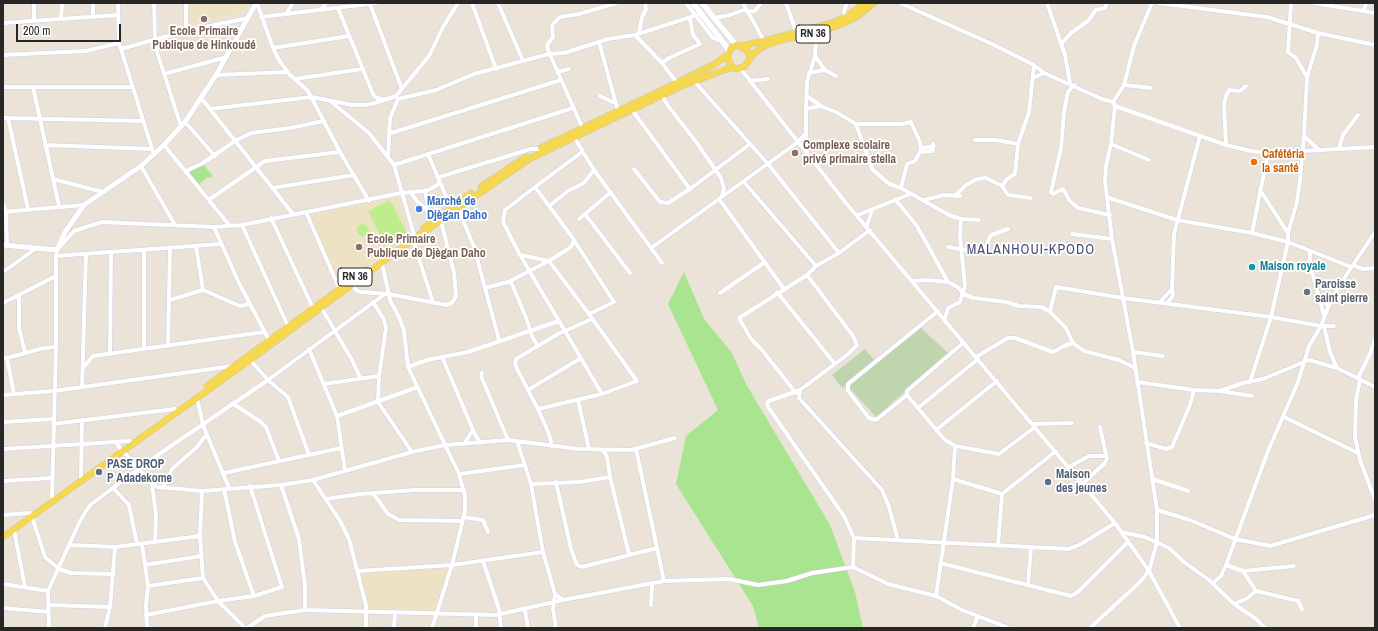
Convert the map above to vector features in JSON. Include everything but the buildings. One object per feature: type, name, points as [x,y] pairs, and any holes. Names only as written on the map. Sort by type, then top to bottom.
[{"type":"main road","points":[[693,3],[723,42],[728,53],[727,61],[732,67]]},
{"type":"main road","points":[[702,3],[738,45],[747,50],[750,57]]},
{"type":"main road","name":"RN 36","points":[[437,221],[451,208],[503,171],[540,149],[677,84],[715,64],[738,45],[764,41],[832,23],[846,17],[865,3]]},
{"type":"main road","name":"RN 36","points":[[3,537],[14,530],[52,497],[197,398],[437,221],[533,157],[693,81],[732,67],[740,68],[747,64],[750,57],[766,45],[785,39],[814,34],[849,21],[874,3]]},
{"type":"main road","name":"RN 36","points":[[3,533],[31,515],[122,449],[130,441],[339,288],[414,238]]},
{"type":"street","points":[[34,3],[34,21]]},
{"type":"street","points":[[61,19],[62,3]]},
{"type":"street","points":[[93,3],[93,16]]},
{"type":"street","points":[[118,3],[119,43],[154,155]]},
{"type":"street","points":[[154,3],[155,40],[164,74],[183,124],[215,156]]},
{"type":"street","points":[[186,3],[186,31]]},
{"type":"street","points":[[256,3],[273,48],[288,72],[308,91],[312,97],[340,152],[369,201]]},
{"type":"street","points":[[52,497],[56,347],[54,277],[57,250],[66,232],[84,205],[141,166],[164,145],[183,124],[202,99],[256,3]]},
{"type":"street","points":[[286,14],[293,3]]},
{"type":"street","points":[[321,10],[326,3]]},
{"type":"street","points":[[261,17],[377,3]]},
{"type":"street","points":[[388,158],[391,133],[390,118],[397,98],[402,89],[429,56],[442,27],[458,3]]},
{"type":"street","points":[[472,3],[496,69]]},
{"type":"street","points":[[498,3],[523,62]]},
{"type":"street","points":[[583,129],[549,54],[547,45],[553,37],[552,25],[556,19],[570,14],[579,14],[607,4],[618,3]]},
{"type":"street","points":[[637,34],[646,9],[645,3]]},
{"type":"street","points":[[686,3],[714,38],[723,42]]},
{"type":"street","points":[[743,3],[764,41]]},
{"type":"street","points":[[751,18],[761,3]]},
{"type":"street","points":[[786,3],[796,32]]},
{"type":"street","points":[[846,17],[844,11],[847,3]]},
{"type":"street","points":[[900,3],[950,24],[1034,65],[1044,72],[1102,99],[1226,145],[1251,151],[1268,153],[1375,147]]},
{"type":"street","points":[[1047,3],[1062,43],[1072,84],[1068,92],[1064,112],[1061,148],[1051,192],[1053,194],[1064,189],[1070,201],[1078,208],[1110,215]]},
{"type":"street","points":[[1062,43],[1071,33],[1088,21],[1096,10],[1105,8],[1107,3]]},
{"type":"street","points":[[1090,628],[1140,582],[1149,571],[1157,542],[1157,510],[1133,352],[1112,239],[1109,198],[1105,175],[1111,144],[1114,104],[1124,85],[1134,46],[1153,3]]},
{"type":"street","points":[[1158,3],[1252,14],[1318,33],[1375,45]]},
{"type":"street","points":[[1291,3],[1288,52],[1294,56],[1307,77]]},
{"type":"street","points":[[1314,3],[1375,13]]},
{"type":"street","points":[[1364,11],[1366,3]]},
{"type":"street","points":[[370,4],[402,89]]},
{"type":"street","points":[[338,8],[374,96],[385,99]]},
{"type":"street","points":[[714,18],[746,10],[755,11]]},
{"type":"street","points":[[3,23],[118,14]]},
{"type":"street","points":[[210,109],[312,97],[352,105],[375,103],[385,99],[436,90],[474,74],[549,54],[564,53],[599,42],[637,34],[690,19],[697,15]]},
{"type":"street","points":[[121,49],[186,31],[248,18]]},
{"type":"street","points":[[662,63],[669,58],[700,44],[693,35],[690,19]]},
{"type":"street","points":[[1250,382],[1271,317],[1288,242],[1288,234],[1297,202],[1304,136],[1307,77],[1317,45],[1318,33]]},
{"type":"street","points":[[637,34],[662,63],[677,84]]},
{"type":"street","points":[[807,152],[806,109],[809,73],[815,56],[816,41],[814,34]]},
{"type":"street","points":[[273,48],[349,36]]},
{"type":"street","points":[[599,42],[618,111]]},
{"type":"street","points":[[3,55],[86,51],[119,43]]},
{"type":"street","points":[[815,56],[824,70],[836,76]]},
{"type":"street","points":[[164,74],[227,57]]},
{"type":"street","points":[[1002,186],[1007,179],[1015,174],[1018,144],[1029,112],[1034,65]]},
{"type":"street","points":[[558,72],[569,68]]},
{"type":"street","points":[[740,68],[834,187],[945,318],[963,343],[1069,466],[1115,523],[1149,571],[1180,628]]},
{"type":"street","points":[[295,79],[362,69]]},
{"type":"street","points":[[809,73],[824,70]]},
{"type":"street","points":[[216,75],[288,72]]},
{"type":"street","points":[[1033,78],[1044,72]]},
{"type":"street","points":[[749,81],[768,79]]},
{"type":"street","points":[[391,133],[561,80]]},
{"type":"street","points":[[693,81],[768,164],[839,253]]},
{"type":"street","points":[[1124,85],[1151,88]]},
{"type":"street","points":[[1226,145],[1224,104],[1226,96],[1229,90],[1240,91],[1246,86]]},
{"type":"street","points":[[3,87],[133,87]]},
{"type":"street","points":[[33,87],[59,206]]},
{"type":"street","points":[[662,95],[668,106],[722,178],[726,190]]},
{"type":"street","points":[[600,96],[615,103]]},
{"type":"street","points":[[807,96],[821,107],[836,112],[856,124],[901,124],[911,122],[921,150]]},
{"type":"street","points":[[202,99],[293,214]]},
{"type":"street","points":[[329,100],[369,133],[394,165],[414,238],[434,302]]},
{"type":"street","points":[[806,109],[821,107]]},
{"type":"street","points":[[394,165],[574,108]]},
{"type":"street","points":[[632,110],[690,189]]},
{"type":"street","points":[[1339,148],[1343,135],[1358,115]]},
{"type":"street","points":[[28,209],[5,118],[144,121]]},
{"type":"street","points":[[186,171],[215,156],[235,141],[253,133],[290,128],[324,121]]},
{"type":"street","points":[[856,124],[872,169],[889,184],[901,188],[949,215],[961,219],[978,220]]},
{"type":"street","points":[[651,248],[721,197],[726,190],[744,182],[798,142],[806,133]]},
{"type":"street","points":[[1168,303],[1173,295],[1174,239],[1177,220],[1200,136]]},
{"type":"street","points":[[1304,136],[1319,150]]},
{"type":"street","points":[[574,137],[594,170],[662,263]]},
{"type":"street","points":[[975,140],[996,140],[1018,144]]},
{"type":"street","points":[[634,169],[660,202],[668,203],[690,189],[750,144]]},
{"type":"street","points":[[1111,144],[1149,160]]},
{"type":"street","points":[[45,145],[152,148]]},
{"type":"street","points":[[164,145],[210,199],[230,226]]},
{"type":"street","points":[[901,188],[907,164],[915,161],[921,150],[934,145]]},
{"type":"street","points":[[439,177],[531,149],[540,149]]},
{"type":"street","points":[[210,199],[256,166],[271,160],[340,152]]},
{"type":"street","points":[[582,152],[504,211],[504,225],[513,239],[529,272],[602,394]]},
{"type":"street","points":[[1252,233],[1268,153]]},
{"type":"street","points":[[428,154],[451,208]]},
{"type":"street","points":[[141,166],[175,225]]},
{"type":"street","points":[[549,206],[568,191],[584,183],[594,170]]},
{"type":"street","points":[[272,188],[354,175]]},
{"type":"street","points":[[955,196],[966,185],[977,179],[986,178],[1002,186],[1008,195],[1031,198]]},
{"type":"street","points":[[53,179],[103,192]]},
{"type":"street","points":[[744,182],[816,266]]},
{"type":"street","points":[[57,250],[74,231],[102,222],[214,227],[242,225],[271,218],[369,201],[401,193],[425,191],[440,184]]},
{"type":"street","points":[[535,187],[574,241],[614,302],[589,314]]},
{"type":"street","points":[[1260,190],[1284,225],[1288,234]]},
{"type":"street","points":[[425,191],[429,212]]},
{"type":"street","points":[[353,284],[358,291],[387,294],[446,305],[452,303],[456,296],[454,273],[437,221],[410,192]]},
{"type":"street","points":[[578,219],[611,192]]},
{"type":"street","points":[[858,215],[910,194]]},
{"type":"street","points":[[924,200],[944,195],[960,196]]},
{"type":"street","points":[[721,197],[784,289]]},
{"type":"street","points":[[1109,198],[1177,220],[1252,233],[1288,242],[1310,252],[1363,269],[1375,268]]},
{"type":"street","points":[[895,199],[917,226],[948,282]]},
{"type":"street","points":[[3,204],[5,245],[57,250]]},
{"type":"street","points":[[4,211],[84,205]]},
{"type":"street","points":[[458,208],[470,234],[499,340]]},
{"type":"street","points":[[796,393],[762,350],[751,339],[739,318],[777,292],[807,275],[816,266],[839,253],[868,228],[872,210]]},
{"type":"street","points":[[306,212],[339,288]]},
{"type":"street","points":[[585,214],[630,273]]},
{"type":"street","points":[[271,218],[313,308]]},
{"type":"street","points":[[945,318],[948,308],[960,302],[965,286],[960,236],[961,219]]},
{"type":"street","points":[[242,225],[288,326]]},
{"type":"street","points":[[214,227],[249,304],[269,340]]},
{"type":"street","points":[[948,247],[980,252],[986,246],[991,235],[1008,229]]},
{"type":"street","points":[[1337,368],[1330,352],[1323,326],[1324,316],[1352,266],[1375,232]]},
{"type":"street","points":[[1072,234],[1112,239]]},
{"type":"street","points":[[485,288],[508,282],[529,272],[571,247],[574,241]]},
{"type":"street","points":[[56,256],[221,244]]},
{"type":"street","points":[[196,246],[204,290]]},
{"type":"street","points":[[571,247],[578,247]]},
{"type":"street","points":[[3,272],[35,248]]},
{"type":"street","points":[[168,346],[170,248]]},
{"type":"street","points":[[144,250],[144,349]]},
{"type":"street","points":[[110,252],[110,354]]},
{"type":"street","points":[[1310,252],[1310,265],[1324,316]]},
{"type":"street","points":[[82,387],[86,254]]},
{"type":"street","points":[[520,255],[549,261],[637,381],[602,394],[538,409]]},
{"type":"street","points":[[720,293],[765,262]]},
{"type":"street","points":[[382,263],[387,294],[404,331],[408,367],[459,474],[466,503],[452,565],[432,628]]},
{"type":"street","points":[[807,275],[856,342],[856,348],[796,393],[769,401],[767,403],[768,407],[844,516],[854,538],[853,567]]},
{"type":"street","points":[[3,302],[54,277]]},
{"type":"street","points":[[913,281],[926,280],[948,282],[959,288],[963,294],[974,298],[1007,302],[1019,306],[1042,308],[1050,312],[1066,328],[1073,343],[1084,351],[1119,360],[1135,368]]},
{"type":"street","points":[[508,282],[517,294],[530,330],[537,344]]},
{"type":"street","points":[[1050,312],[1056,287],[1123,298],[1271,317],[1323,326],[1334,326]]},
{"type":"street","points":[[1160,302],[1172,289]]},
{"type":"street","points":[[170,300],[204,290],[238,306],[249,304]]},
{"type":"street","points":[[777,292],[835,364]]},
{"type":"street","points":[[49,628],[48,591],[80,521],[90,505],[138,469],[203,425],[232,403],[268,380],[373,302],[387,294]]},
{"type":"street","points":[[19,295],[19,328],[25,352]]},
{"type":"street","points":[[1320,300],[1329,305]]},
{"type":"street","points":[[373,302],[383,318],[386,328],[379,376],[378,402],[412,452]]},
{"type":"street","points":[[321,307],[334,332],[352,360],[360,377]]},
{"type":"street","points":[[938,311],[848,384],[848,391],[869,418],[876,420],[907,395],[907,391],[963,343]]},
{"type":"street","points":[[552,446],[549,434],[538,409],[515,363],[516,358],[537,344],[546,343],[565,331],[592,319]]},
{"type":"street","points":[[408,367],[428,360],[443,359],[468,352],[499,340],[559,321]]},
{"type":"street","points":[[1213,583],[1221,576],[1226,566],[1268,451],[1284,417],[1311,342],[1323,326]]},
{"type":"street","points":[[83,368],[93,356],[264,332]]},
{"type":"street","points":[[918,408],[977,358],[1008,338],[1015,338],[1053,352],[1073,343]]},
{"type":"street","points":[[1375,338],[1359,379],[1354,423],[1358,453],[1375,500]]},
{"type":"street","points":[[14,394],[5,358],[25,352],[56,347]]},
{"type":"street","points":[[309,349],[336,416],[344,471]]},
{"type":"street","points":[[1133,352],[1163,356]]},
{"type":"street","points":[[1370,354],[1375,356]]},
{"type":"street","points":[[528,390],[581,358]]},
{"type":"street","points":[[443,359],[473,430],[480,442]]},
{"type":"street","points":[[250,360],[268,380],[288,397],[308,455]]},
{"type":"street","points":[[1220,391],[1250,382],[1263,380],[1304,361],[1318,361],[1337,368],[1375,387]]},
{"type":"street","points":[[3,395],[54,391],[232,366]]},
{"type":"street","points":[[482,372],[481,376],[508,440]]},
{"type":"street","points":[[324,384],[360,377],[379,376]]},
{"type":"street","points":[[936,430],[997,381]]},
{"type":"street","points":[[1137,382],[1252,396]]},
{"type":"street","points":[[336,416],[418,387]]},
{"type":"street","points":[[799,398],[800,390]]},
{"type":"street","points":[[1146,443],[1166,449],[1172,446],[1190,405],[1194,390]]},
{"type":"street","points":[[907,395],[944,439],[955,446],[999,454],[1034,426],[1072,423]]},
{"type":"street","points":[[786,396],[799,398],[882,490],[889,506],[898,540]]},
{"type":"street","points":[[197,398],[203,425],[224,473],[235,542],[254,596]]},
{"type":"street","points":[[578,400],[589,449]]},
{"type":"street","points":[[232,403],[261,422],[266,427],[279,461]]},
{"type":"street","points":[[3,422],[82,420],[175,409]]},
{"type":"street","points":[[1284,417],[1358,453]]},
{"type":"street","points":[[81,477],[82,420]]},
{"type":"street","points":[[1083,483],[1104,464],[1106,456],[1100,427]]},
{"type":"street","points":[[464,444],[473,430]]},
{"type":"street","points":[[163,488],[172,469],[197,447],[207,434]]},
{"type":"street","points":[[115,441],[152,484],[163,488],[202,491],[250,486],[281,485],[313,480],[412,452],[445,445],[508,440],[552,446],[611,450],[636,449],[676,438]]},
{"type":"street","points":[[3,449],[130,441]]},
{"type":"street","points":[[517,441],[531,484],[543,552],[555,594],[554,610],[556,628]]},
{"type":"street","points":[[936,596],[953,479],[955,446]]},
{"type":"street","points":[[224,473],[341,448]]},
{"type":"street","points":[[636,449],[664,581]]},
{"type":"street","points":[[602,450],[607,456],[610,477],[629,554]]},
{"type":"street","points":[[607,456],[611,450]]},
{"type":"street","points":[[998,546],[1002,494],[1056,451]]},
{"type":"street","points":[[1069,466],[1089,456],[1106,456]]},
{"type":"street","points":[[459,474],[525,465]]},
{"type":"street","points":[[531,484],[580,482],[610,477]]},
{"type":"street","points":[[3,481],[52,478]]},
{"type":"street","points":[[953,479],[1002,494]]},
{"type":"street","points":[[1152,479],[1188,491]]},
{"type":"street","points":[[313,480],[326,499],[349,539],[366,611],[366,628]]},
{"type":"street","points":[[1369,483],[1375,481]]},
{"type":"street","points":[[556,482],[571,549],[577,565],[582,567],[657,548]]},
{"type":"street","points":[[152,484],[156,516],[155,540]]},
{"type":"street","points":[[281,485],[299,539],[305,586],[305,610]]},
{"type":"street","points":[[146,615],[218,601],[254,596],[282,587],[250,486]]},
{"type":"street","points":[[113,488],[129,505],[137,544]]},
{"type":"street","points":[[326,499],[373,493],[464,490]]},
{"type":"street","points":[[202,491],[200,536],[203,578],[218,601],[246,628],[265,616],[305,610],[438,612],[476,615],[500,614],[525,610],[563,600],[664,581],[729,579],[758,585],[787,580],[812,573],[853,567],[888,584],[936,596],[978,616],[1009,628]]},
{"type":"street","points":[[373,493],[388,514],[399,520],[482,520],[488,532]]},
{"type":"street","points":[[1157,510],[1190,520],[1235,539],[1270,546],[1375,514]]},
{"type":"street","points":[[3,516],[31,515],[45,557],[59,569],[71,572],[114,574]]},
{"type":"street","points":[[854,538],[1031,548],[1074,548],[1115,523]]},
{"type":"street","points":[[14,530],[25,587]]},
{"type":"street","points":[[1121,532],[1150,539],[1169,548],[1213,583],[1234,604],[1255,618],[1265,628]]},
{"type":"street","points":[[1150,539],[1158,532]]},
{"type":"street","points":[[70,545],[116,547],[142,544],[155,540],[200,536]]},
{"type":"street","points":[[940,563],[1068,596],[1073,595],[1128,542]]},
{"type":"street","points":[[142,544],[148,586],[146,615],[147,628]]},
{"type":"street","points":[[105,628],[110,607],[116,547]]},
{"type":"street","points":[[1028,585],[1031,548]]},
{"type":"street","points":[[357,571],[452,565],[543,552]]},
{"type":"street","points":[[145,565],[201,556]]},
{"type":"street","points":[[483,561],[497,601],[501,628]]},
{"type":"street","points":[[1226,566],[1243,571],[1294,566]]},
{"type":"street","points":[[1243,571],[1256,591],[1298,601],[1302,609]]},
{"type":"street","points":[[148,586],[203,578]]},
{"type":"street","points":[[3,584],[48,591]]},
{"type":"street","points":[[650,605],[652,584]]},
{"type":"street","points":[[1234,604],[1246,599],[1256,591]]},
{"type":"street","points":[[555,594],[563,600]]},
{"type":"street","points":[[49,605],[110,607]]},
{"type":"street","points":[[547,605],[554,610]]},
{"type":"street","points":[[3,608],[49,612]]},
{"type":"street","points":[[525,610],[528,628]]},
{"type":"street","points":[[394,628],[395,612]]},
{"type":"street","points":[[476,615],[476,628]]},
{"type":"street","points":[[973,628],[978,616]]},
{"type":"shaded area","name":"Ecole Primaire Publique de Hinkoudé","points":[[189,3],[249,3],[248,10],[189,27]]},
{"type":"shaded area","name":"Ecole Primaire Publique de Djègan Daho","points":[[398,197],[409,238],[340,284],[309,214]]},
{"type":"shaded area","points":[[448,567],[436,611],[368,610],[359,573]]},
{"type":"green space","points":[[203,164],[213,176],[208,177],[198,185],[188,170]]},
{"type":"green space","points":[[390,200],[408,235],[385,246],[368,211]]},
{"type":"green space","points":[[365,224],[368,225],[368,235],[361,236],[358,235],[357,228],[358,225]]},
{"type":"green space","points":[[684,272],[704,319],[732,353],[746,384],[830,525],[855,592],[863,628],[759,628],[753,606],[676,484],[686,436],[718,410],[668,304]]},
{"type":"green space","points":[[921,328],[948,353],[876,417],[848,386]]},
{"type":"green space","points":[[865,349],[875,361],[842,388],[832,375]]},
{"type":"place","name":"Ecole Primaire Publique de Hinkoudé","points":[[204,19]]},
{"type":"place","name":"Complexe scolaire privé primaire stella","points":[[795,153]]},
{"type":"place","name":"Cafétéria la santé","points":[[1254,162]]},
{"type":"place","name":"Marché de Djègan Daho","points":[[419,209]]},
{"type":"place","name":"Ecole Primaire Publique de Djègan Daho","points":[[359,247]]},
{"type":"place","name":"Maison royale","points":[[1252,267]]},
{"type":"place","name":"Paroisse saint pierre","points":[[1307,292]]},
{"type":"place","name":"PASE DROP P Adadekome","points":[[99,472]]},
{"type":"place","name":"Maison des jeunes","points":[[1048,482]]},
{"type":"district","name":"MALANHOUI-KPODO","points":[[1031,250]]}]
